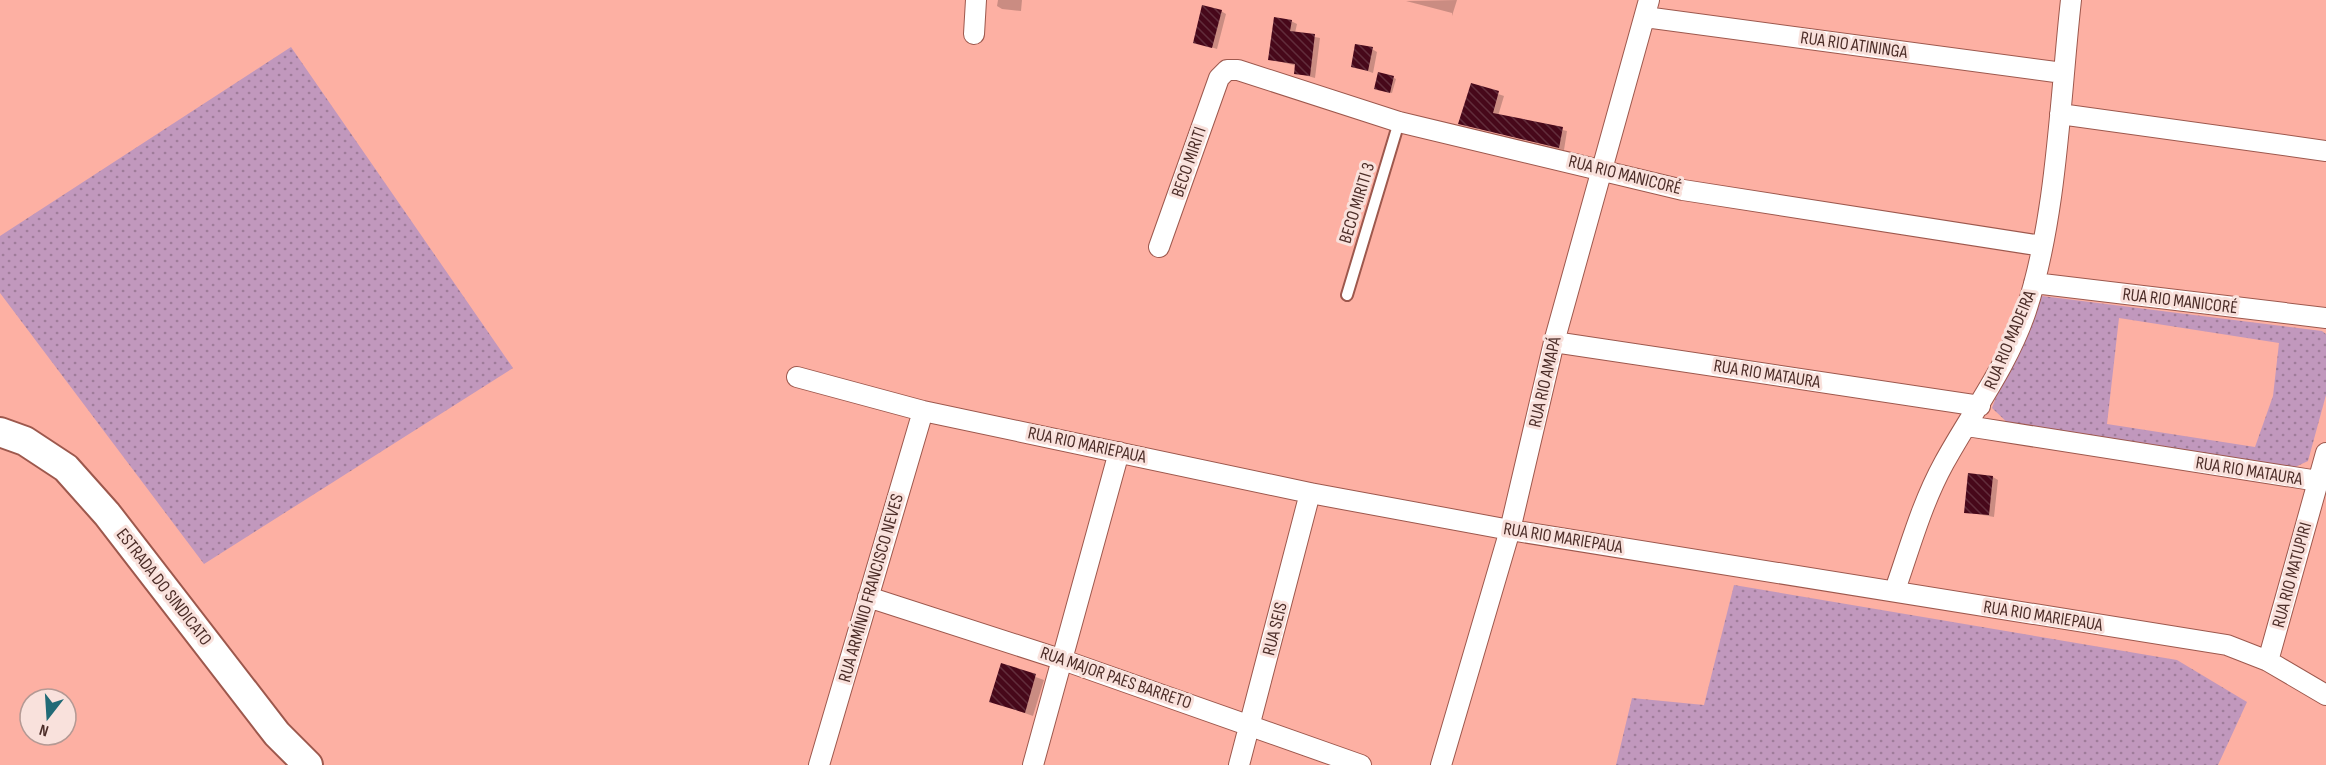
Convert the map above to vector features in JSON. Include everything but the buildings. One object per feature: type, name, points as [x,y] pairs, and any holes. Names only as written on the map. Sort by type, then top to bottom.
[{"type":"street","points":[[974,34],[976,0]]},
{"type":"street","name":"RUA RIO MADEIRA","points":[[1895,590],[1928,494],[2004,362],[2026,313],[2042,246],[2061,114],[2071,0]]},
{"type":"street","name":"RUA RIO ATININGA","points":[[1647,8],[2063,73]]},
{"type":"street","name":"RUA RIO AMAPÁ","points":[[1441,765],[1510,530],[1554,342],[1647,8]]},
{"type":"street","name":"RUA RIO MANICORÉ","points":[[1219,78],[1227,70],[1238,69],[1399,122],[1683,190],[2042,246]]},
{"type":"street","name":"BECO MIRITI","points":[[1159,247],[1219,78]]},
{"type":"street","points":[[2061,114],[2326,151]]},
{"type":"street","name":"RUA RIO MANICORÉ","points":[[2034,283],[2326,318]]},
{"type":"street","name":"RUA RIO MATAURA","points":[[1554,342],[1980,406]]},
{"type":"street","name":"RUA RIO MARIEPAUA","points":[[797,377],[923,411],[1310,492],[1510,530],[2227,645],[2268,661],[2326,695]]},
{"type":"street","name":"RUA ARMÍNIO FRANCISCO NEVES","points":[[819,765],[923,411]]},
{"type":"street","name":"RUA RIO MATAURA","points":[[1967,426],[2318,482]]},
{"type":"street","name":"ESTRADA DO SINDICATO","points":[[0,432],[25,441],[66,468],[107,514],[277,734],[308,765]]},
{"type":"street","points":[[1033,765],[1119,452]]},
{"type":"street","name":"RUA RIO MATUPIRI","points":[[2268,661],[2326,453]]},
{"type":"street","name":"RUA SEIS","points":[[1239,765],[1310,492]]},
{"type":"street","name":"RUA MAJOR PAES BARRETO","points":[[868,597],[1063,660],[1361,765]]},
{"type":"lane","name":"BECO MIRITI 3","points":[[1347,295],[1399,122]]},
{"type":"shaded area","points":[[291,47],[513,368],[204,564],[0,293],[0,236]]},
{"type":"shaded area","points":[[2034,295],[2322,331],[2326,334],[2326,395],[2308,461],[2289,470],[2011,426],[1992,408]],"holes":[[[2119,318],[2279,343],[2273,396],[2255,447],[2107,424]]]},
{"type":"shaded area","points":[[1734,585],[2177,660],[2247,702],[2218,765],[1616,765],[1632,698],[1704,705]]}]
